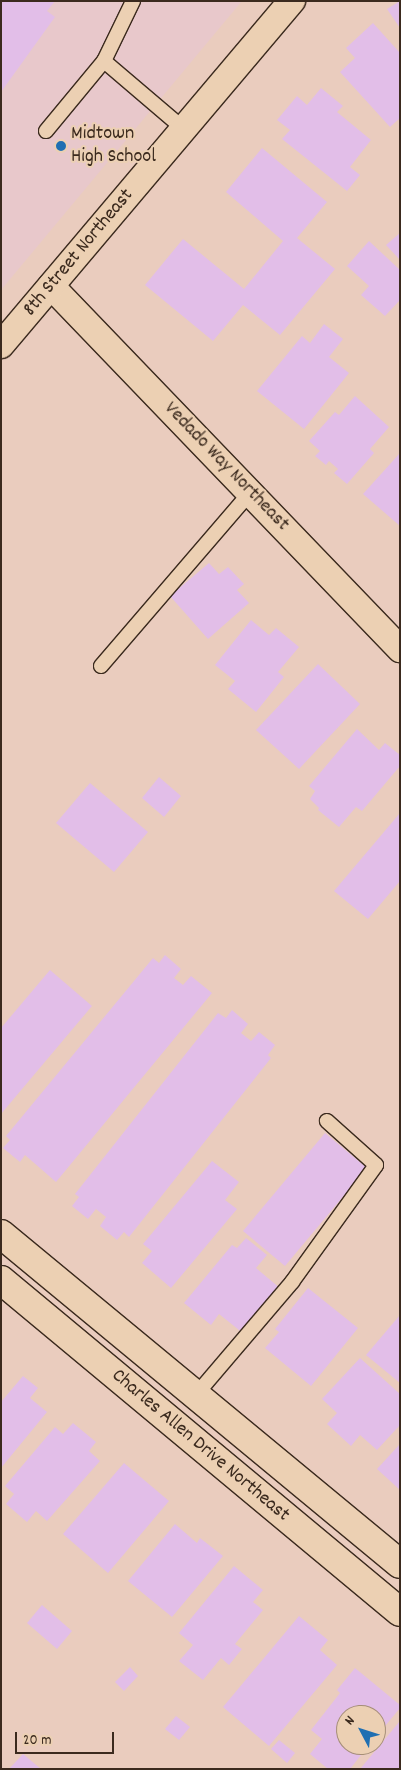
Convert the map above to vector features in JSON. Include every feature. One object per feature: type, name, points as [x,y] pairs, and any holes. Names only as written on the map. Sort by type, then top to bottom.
[{"type":"street","name":"8th Street Northeast","points":[[1,345],[292,1]]},
{"type":"street","name":"Vedado Way Northeast","points":[[51,286],[400,650]]},
{"type":"street","name":"Charles Allen Drive Northeast","points":[[1,1234],[400,1564]]},
{"type":"street","name":"Charles Allen Drive Northeast","points":[[1,1280],[400,1612]]},
{"type":"lane","points":[[46,131],[104,61],[132,1]]},
{"type":"lane","points":[[104,61],[184,129]]},
{"type":"lane","points":[[101,666],[250,492]]},
{"type":"lane","points":[[195,1396],[292,1282],[376,1165],[327,1121]]},
{"type":"shaded area","name":"Midtown High School","points":[[1,1],[242,1],[1,290]]},
{"type":"building","points":[[1,1],[55,1],[47,11],[55,17],[1,92]]},
{"type":"building","points":[[400,1],[400,28],[387,9]]},
{"type":"building","points":[[373,23],[400,53],[400,118],[390,127],[340,72],[355,58],[346,48]]},
{"type":"building","points":[[321,88],[343,106],[337,112],[371,140],[350,167],[360,175],[347,191],[282,139],[290,130],[277,120],[297,96],[307,105]]},
{"type":"building","points":[[262,148],[327,202],[297,238],[335,269],[280,335],[243,305],[213,341],[145,285],[183,239],[244,289],[283,241],[226,192]]},
{"type":"building","points":[[400,233],[400,260],[386,245]]},
{"type":"building","points":[[369,241],[400,270],[400,300],[385,316],[361,295],[369,286],[347,266]]},
{"type":"building","points":[[324,324],[343,339],[329,357],[349,373],[304,429],[257,391],[302,336],[310,343]]},
{"type":"building","points":[[355,396],[389,427],[370,449],[374,453],[347,484],[334,473],[338,469],[329,461],[326,465],[315,456],[320,451],[309,441],[335,412],[339,415]]},
{"type":"building","points":[[400,453],[400,526],[363,494]]},
{"type":"building","points":[[209,563],[219,574],[228,567],[244,584],[237,590],[249,603],[208,639],[170,596]]},
{"type":"building","points":[[251,620],[269,635],[276,628],[299,647],[278,672],[284,677],[256,712],[228,689],[235,681],[215,665]]},
{"type":"building","points":[[318,664],[360,704],[299,769],[256,730]]},
{"type":"building","points":[[357,729],[379,750],[385,743],[400,755],[400,766],[362,811],[356,807],[339,827],[318,810],[319,808],[310,799],[315,791],[309,786]]},
{"type":"building","points":[[159,777],[181,796],[164,817],[142,798]]},
{"type":"building","points":[[90,783],[148,832],[114,872],[56,823]]},
{"type":"building","points":[[400,813],[400,881],[368,919],[334,891]]},
{"type":"building","points":[[165,955],[181,969],[174,978],[183,985],[191,976],[212,993],[56,1182],[25,1155],[20,1162],[3,1148],[10,1140],[6,1136],[153,958],[159,963]]},
{"type":"building","points":[[50,970],[92,1006],[1,1114],[1,1028]]},
{"type":"building","points":[[232,1010],[248,1024],[241,1033],[251,1041],[259,1032],[275,1045],[268,1055],[271,1058],[129,1237],[124,1232],[117,1240],[100,1226],[106,1217],[96,1209],[88,1219],[72,1206],[79,1197],[75,1194],[218,1013],[226,1018]]},
{"type":"building","points":[[325,1133],[367,1168],[285,1266],[243,1231]]},
{"type":"building","points":[[212,1161],[239,1182],[225,1200],[237,1209],[171,1288],[142,1263],[152,1251],[143,1244]]},
{"type":"building","points":[[246,1238],[267,1255],[256,1268],[281,1289],[244,1334],[219,1314],[211,1325],[184,1303],[232,1245],[237,1248]]},
{"type":"building","points":[[308,1288],[358,1328],[311,1386],[265,1348],[279,1332],[275,1329]]},
{"type":"building","points":[[400,1315],[400,1383],[366,1355]]},
{"type":"building","points":[[360,1358],[400,1394],[400,1425],[377,1450],[360,1435],[351,1446],[327,1424],[337,1413],[322,1399]]},
{"type":"building","points":[[23,1376],[38,1388],[30,1398],[47,1412],[1,1468],[1,1402]]},
{"type":"building","points":[[73,1423],[96,1442],[89,1451],[100,1461],[47,1521],[36,1511],[27,1522],[6,1504],[14,1494],[5,1486],[55,1427],[63,1434]]},
{"type":"building","points":[[400,1444],[400,1490],[377,1469]]},
{"type":"building","points":[[124,1463],[169,1501],[108,1573],[63,1534]]},
{"type":"building","points":[[175,1524],[197,1543],[200,1538],[223,1556],[172,1617],[128,1581]]},
{"type":"building","points":[[234,1566],[263,1590],[253,1602],[263,1610],[235,1644],[242,1649],[229,1665],[221,1658],[203,1680],[179,1661],[193,1645],[179,1633]]},
{"type":"building","points":[[42,1605],[72,1631],[57,1649],[27,1623]]},
{"type":"building","points":[[299,1616],[328,1640],[320,1650],[337,1665],[269,1746],[223,1707]]},
{"type":"building","points":[[130,1667],[138,1676],[124,1691],[115,1682]]},
{"type":"building","points":[[355,1668],[400,1705],[400,1708],[386,1725],[386,1705],[336,1705],[336,1755],[361,1755],[350,1769],[328,1769],[310,1754],[322,1739],[311,1730],[340,1693],[337,1690]]},
{"type":"building","points":[[176,1716],[190,1727],[179,1740],[165,1729]]},
{"type":"building","points":[[400,1721],[400,1769],[360,1769],[372,1755],[386,1755],[386,1738]]},
{"type":"building","points":[[279,1740],[295,1753],[287,1763],[271,1749]]},
{"type":"building","points":[[23,1754],[41,1769],[9,1769]]},
{"type":"place","name":"Midtown High School","points":[[61,146]]}]
